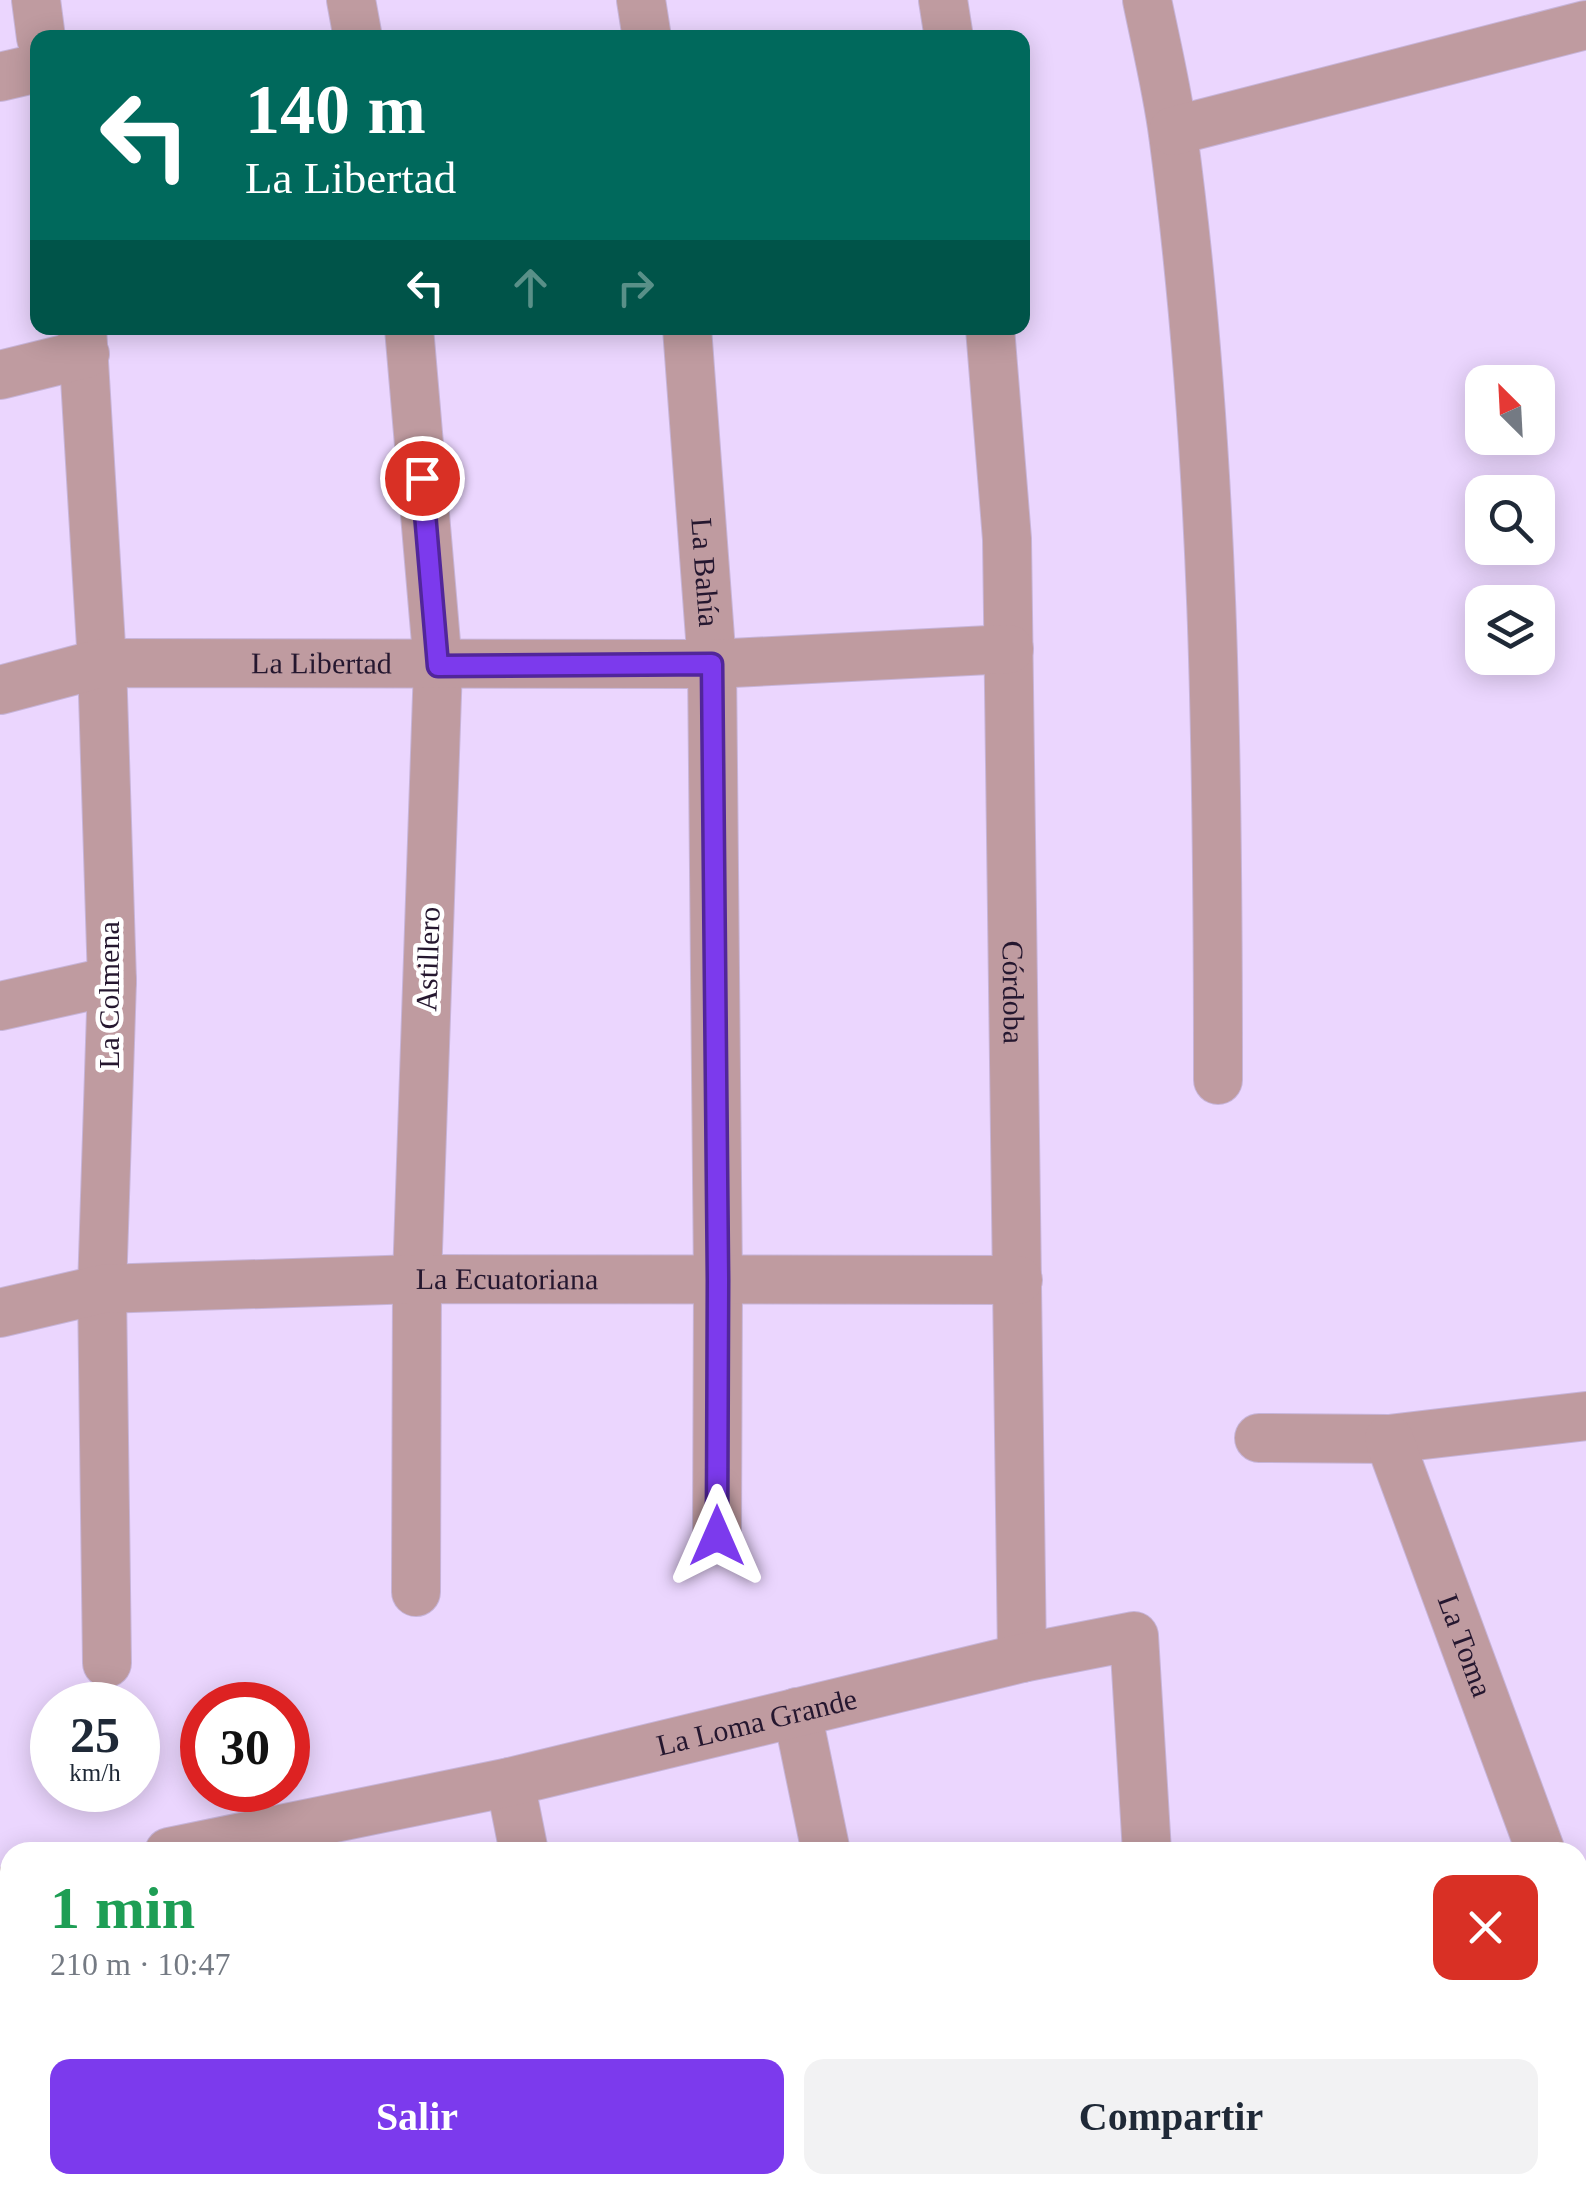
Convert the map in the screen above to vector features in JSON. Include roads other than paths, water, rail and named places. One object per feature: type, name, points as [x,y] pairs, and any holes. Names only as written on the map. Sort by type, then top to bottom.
[{"type":"street","points":[[36,0],[40,30]]},
{"type":"street","points":[[351,0],[357,30]]},
{"type":"street","points":[[641,0],[646,30]]},
{"type":"street","points":[[942,0],[948,30]]},
{"type":"street","points":[[1147,0],[1172,131],[1200,391],[1214,661],[1218,1080]]},
{"type":"street","points":[[1172,131],[1586,25]]},
{"type":"street","points":[[0,77],[30,70]]},
{"type":"street","name":"Astillero","points":[[410,335],[438,666],[417,1279],[416,1592]]},
{"type":"street","name":"La Bahía","points":[[687,335],[712,664],[717,1536]]},
{"type":"street","name":"Córdoba","points":[[991,335],[1007,539],[1022,1658]]},
{"type":"street","points":[[0,375],[83,341]]},
{"type":"street","name":"La Colmena","points":[[83,341],[102,663],[112,981],[102,1288],[107,1663]]},
{"type":"street","name":"La Libertad","points":[[0,690],[102,663],[712,664],[1008,650]]},
{"type":"street","points":[[0,1006],[112,981]]},
{"type":"street","name":"La Ecuatoriana","points":[[0,1313],[102,1288],[417,1279],[1018,1280]]},
{"type":"street","points":[[1259,1438],[1388,1438],[1586,1416]]},
{"type":"street","name":"La Toma","points":[[1388,1438],[1537,1842]]},
{"type":"street","name":"La Loma Grande","points":[[229,1842],[510,1782],[1022,1658],[1134,1636],[1146,1842]]},
{"type":"street","points":[[797,1712],[824,1842]]},
{"type":"street","points":[[510,1782],[522,1842]]}]
